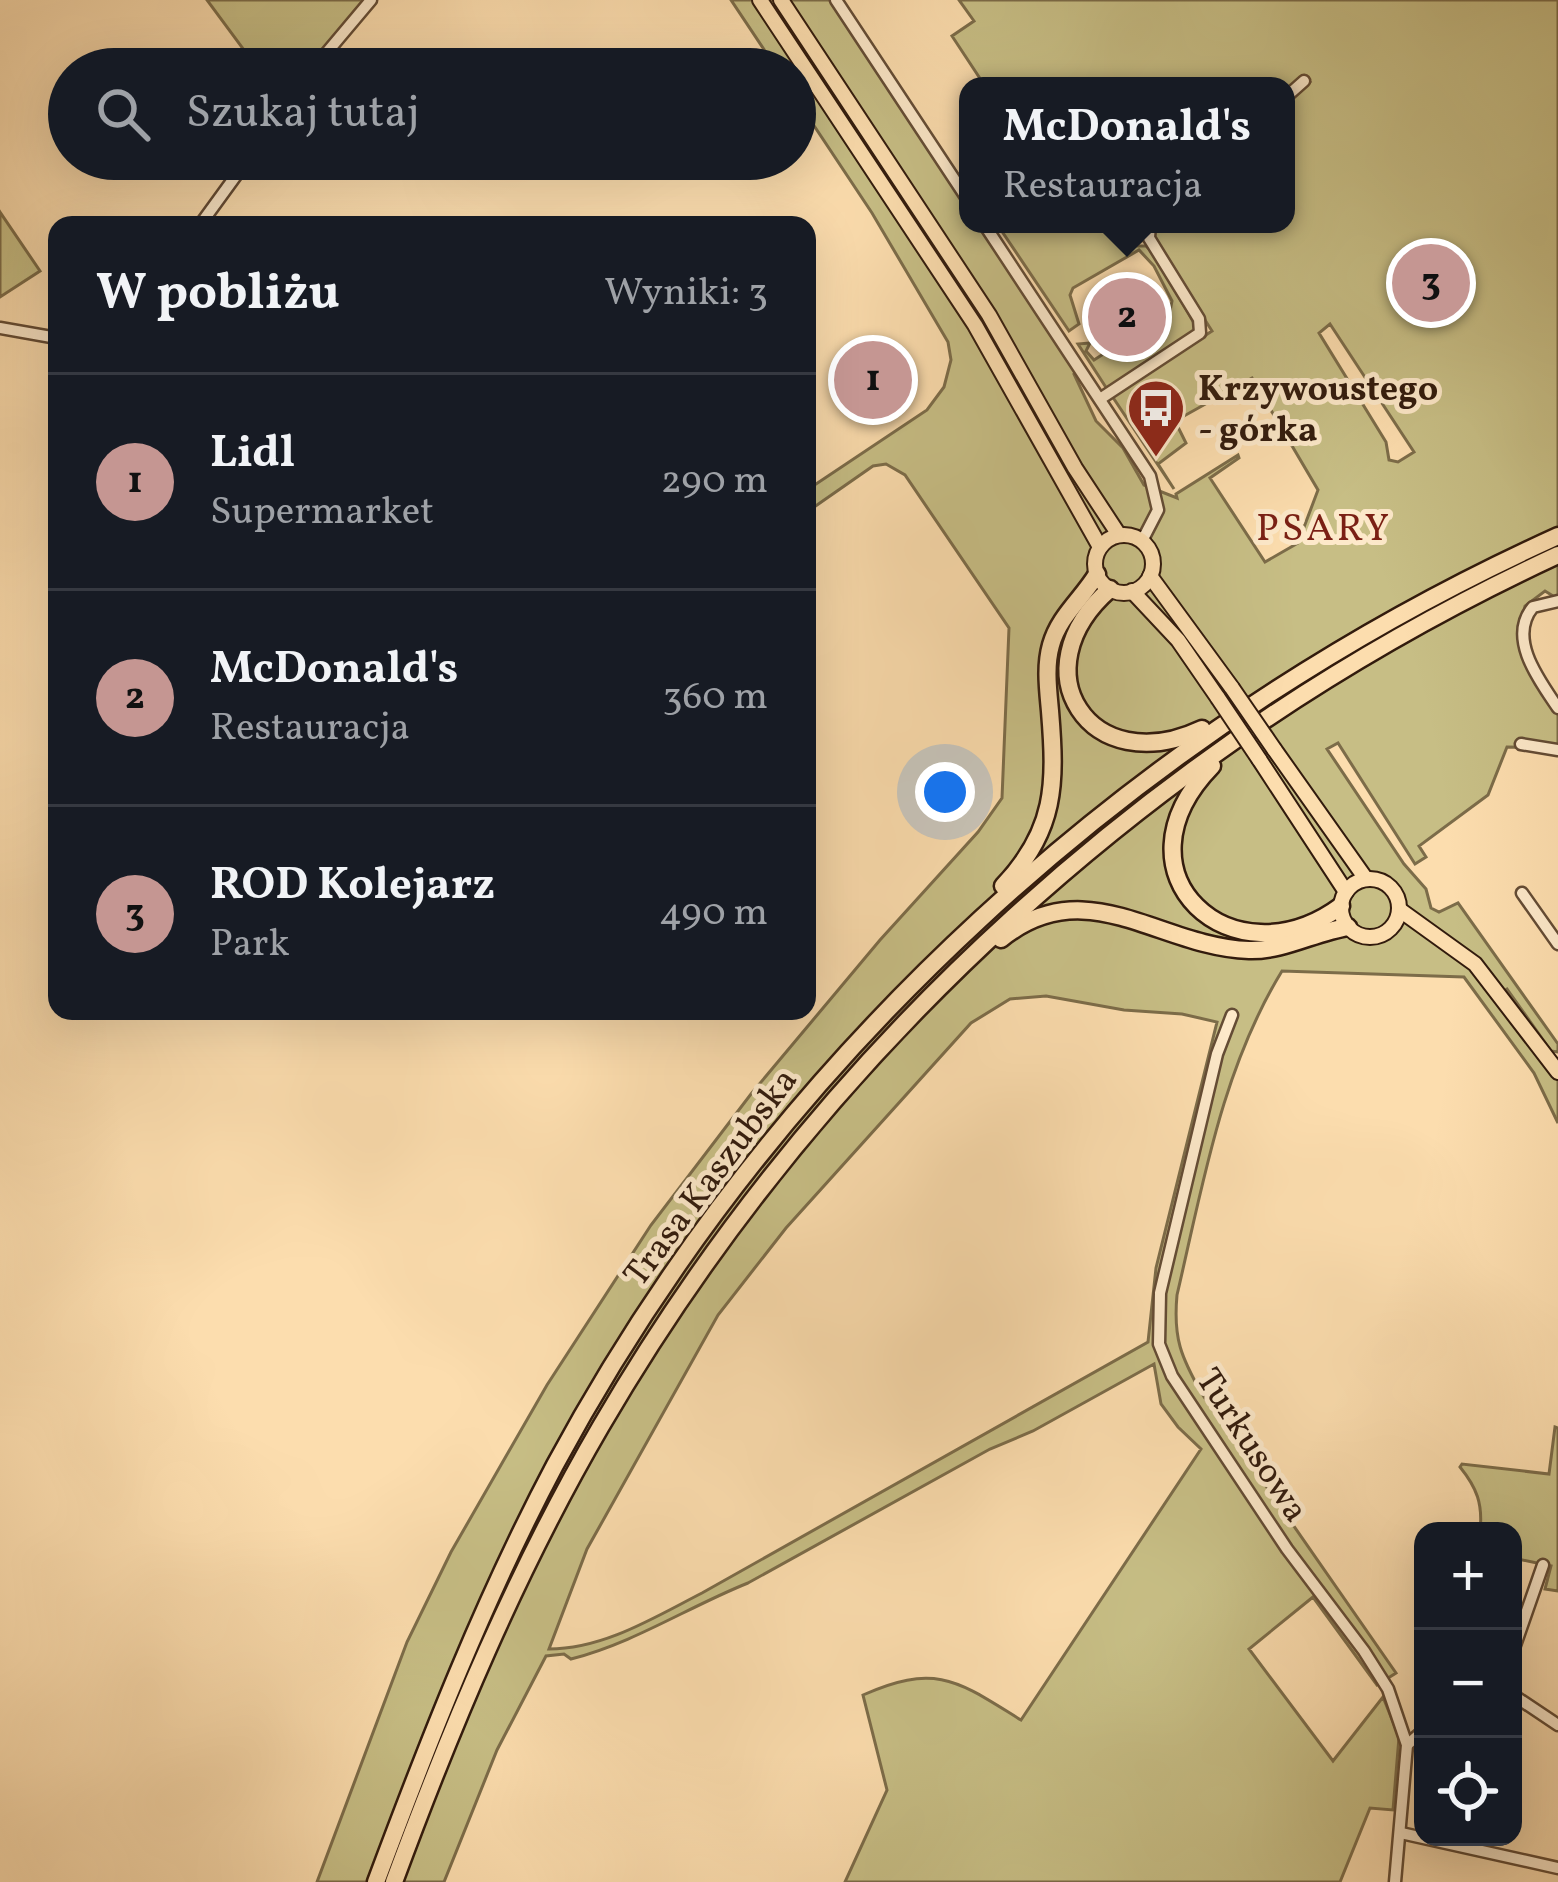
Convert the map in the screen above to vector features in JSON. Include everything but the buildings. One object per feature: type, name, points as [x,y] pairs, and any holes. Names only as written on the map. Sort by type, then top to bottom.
[{"type":"highway","name":"Trasa Kaszubska","points":[[376,1882],[495,1585],[558,1461],[626,1344],[700,1235],[784,1127],[884,1013],[1093,821],[1249,707],[1392,620],[1558,536]]},
{"type":"highway","name":"Trasa Kaszubska","points":[[394,1882],[514,1592],[578,1467],[644,1354],[707,1261],[800,1139],[951,975],[1094,847],[1241,737],[1411,630],[1558,555]]},
{"type":"highway","points":[[965,934],[1019,870],[1045,823],[1054,770],[1049,652],[1061,620],[1096,574]]},
{"type":"highway","points":[[1109,589],[1079,622],[1067,660],[1072,692],[1094,725],[1131,744],[1162,744],[1249,707]]},
{"type":"highway","points":[[1241,737],[1195,784],[1178,812],[1172,849],[1184,889],[1212,919],[1247,933],[1287,929],[1344,899]]},
{"type":"highway","points":[[951,975],[1024,924],[1070,910],[1105,912],[1243,950],[1282,946],[1348,927]]},
{"type":"main road","points":[[760,0],[792,48]]},
{"type":"main road","points":[[781,0],[813,48]]},
{"type":"main road","points":[[816,53],[989,315],[1075,468],[1119,535],[1142,541],[1152,557],[1150,576],[1366,879]]},
{"type":"main road","points":[[816,85],[975,325],[1100,547]]},
{"type":"main road","points":[[1119,535],[1100,547],[1096,574],[1109,589],[1132,591],[1178,640],[1259,759],[1344,899],[1348,927],[1371,937],[1391,928],[1443,940]]},
{"type":"main road","points":[[1132,591],[1150,576]]},
{"type":"main road","points":[[1344,899],[1366,879],[1391,888],[1400,910],[1479,968],[1555,1064]]},
{"type":"main road","points":[[1391,928],[1400,910]]},
{"type":"street","points":[[329,48],[371,0]]},
{"type":"street","points":[[836,0],[959,186]]},
{"type":"street","points":[[1295,89],[1304,81]]},
{"type":"street","points":[[207,216],[233,180]]},
{"type":"street","points":[[990,233],[1156,489],[1157,514],[1142,541]]},
{"type":"street","points":[[1100,399],[1200,333],[1199,319],[1149,233]]},
{"type":"street","points":[[0,328],[48,336]]},
{"type":"street","points":[[1558,601],[1533,607],[1523,624],[1529,663],[1558,707]]},
{"type":"street","points":[[1521,744],[1558,750]]},
{"type":"street","points":[[1522,893],[1558,944]]},
{"type":"street","name":"Turkusowa","points":[[1232,1015],[1217,1054],[1165,1270],[1157,1319],[1159,1344],[1172,1376],[1287,1549],[1380,1673],[1399,1715],[1407,1745],[1395,1882]]},
{"type":"street","points":[[1520,1630],[1543,1565]]},
{"type":"street","points":[[1522,1701],[1558,1725]]},
{"type":"street","points":[[1407,1745],[1416,1738]]},
{"type":"street","points":[[1401,1832],[1558,1868]]},
{"type":"shaded area","points":[[207,0],[364,0],[325,48],[242,48]]},
{"type":"shaded area","points":[[731,0],[753,0],[785,48],[763,48]]},
{"type":"shaded area","points":[[767,0],[774,0],[806,48],[799,48]]},
{"type":"shaded area","points":[[788,0],[831,0],[959,193],[959,233],[985,233],[1076,372],[1096,421],[1123,448],[1144,485],[1177,498],[1176,494],[1238,455],[1210,478],[1265,562],[1298,543],[1318,490],[1252,378],[1175,421],[1186,443],[1158,464],[1174,489],[1112,396],[1212,331],[1152,233],[1295,233],[1295,95],[1310,82],[1304,76],[1295,84],[1295,77],[979,77],[952,36],[974,21],[959,0],[1558,0],[1558,599],[1545,591],[1525,606],[1520,627],[1532,675],[1558,713],[1558,748],[1507,747],[1488,795],[1419,846],[1426,857],[1415,864],[1338,743],[1327,749],[1426,889],[1431,908],[1439,912],[1458,903],[1558,1044],[1558,1052],[1551,1051],[1507,989],[1497,996],[1558,1080],[1558,1123],[1534,1073],[1464,977],[1282,971],[1229,1087],[1177,1295],[1180,1347],[1202,1394],[1396,1673],[1377,1685],[1313,1597],[1249,1649],[1333,1761],[1383,1697],[1399,1737],[1393,1810],[1370,1808],[1340,1882],[845,1882],[887,1790],[863,1695],[929,1678],[981,1695],[1021,1720],[1201,1449],[1161,1404],[1154,1364],[748,1583],[594,1652],[571,1659],[564,1654],[546,1656],[497,1750],[444,1882],[317,1882],[407,1642],[451,1552],[547,1385],[651,1225],[751,1094],[978,832],[1002,798],[1009,628],[905,475],[886,464],[873,466],[816,506],[816,484],[927,410],[944,387],[951,360],[948,342],[816,129],[816,96],[1065,474],[980,322],[816,74],[816,64],[1079,464],[994,311]],"holes":[[[1330,324],[1414,452],[1398,462],[1389,460],[1386,442],[1319,333]],[[1046,996],[1217,1022],[1156,1268],[1148,1342],[666,1612],[609,1638],[549,1649],[587,1549],[718,1315],[786,1228],[971,1023],[1010,999]]]},
{"type":"shaded area","points":[[0,212],[40,271],[0,297]]},
{"type":"shaded area","points":[[1003,233],[1147,233],[1135,246],[1153,252],[1198,330],[1107,389],[1078,344],[1090,343],[1086,351],[1094,360],[1170,311],[1172,301],[1154,266],[1139,250],[1073,288],[1070,295],[1079,324],[1069,331]]},
{"type":"shaded area","points":[[1555,1427],[1558,1591],[1545,1589],[1551,1566],[1522,1560],[1522,1522],[1480,1522],[1477,1497],[1460,1467],[1549,1474]]},
{"type":"place","name":"ROD Kolejarz","points":[[1431,283]]},
{"type":"place","name":"McDonald's","points":[[1127,317]]},
{"type":"place","name":"Lidl","points":[[873,380]]},
{"type":"place","name":"Krzywoustego - górka","points":[[1156,459]]},
{"type":"district","name":"PSARY","points":[[1324,526]]}]
